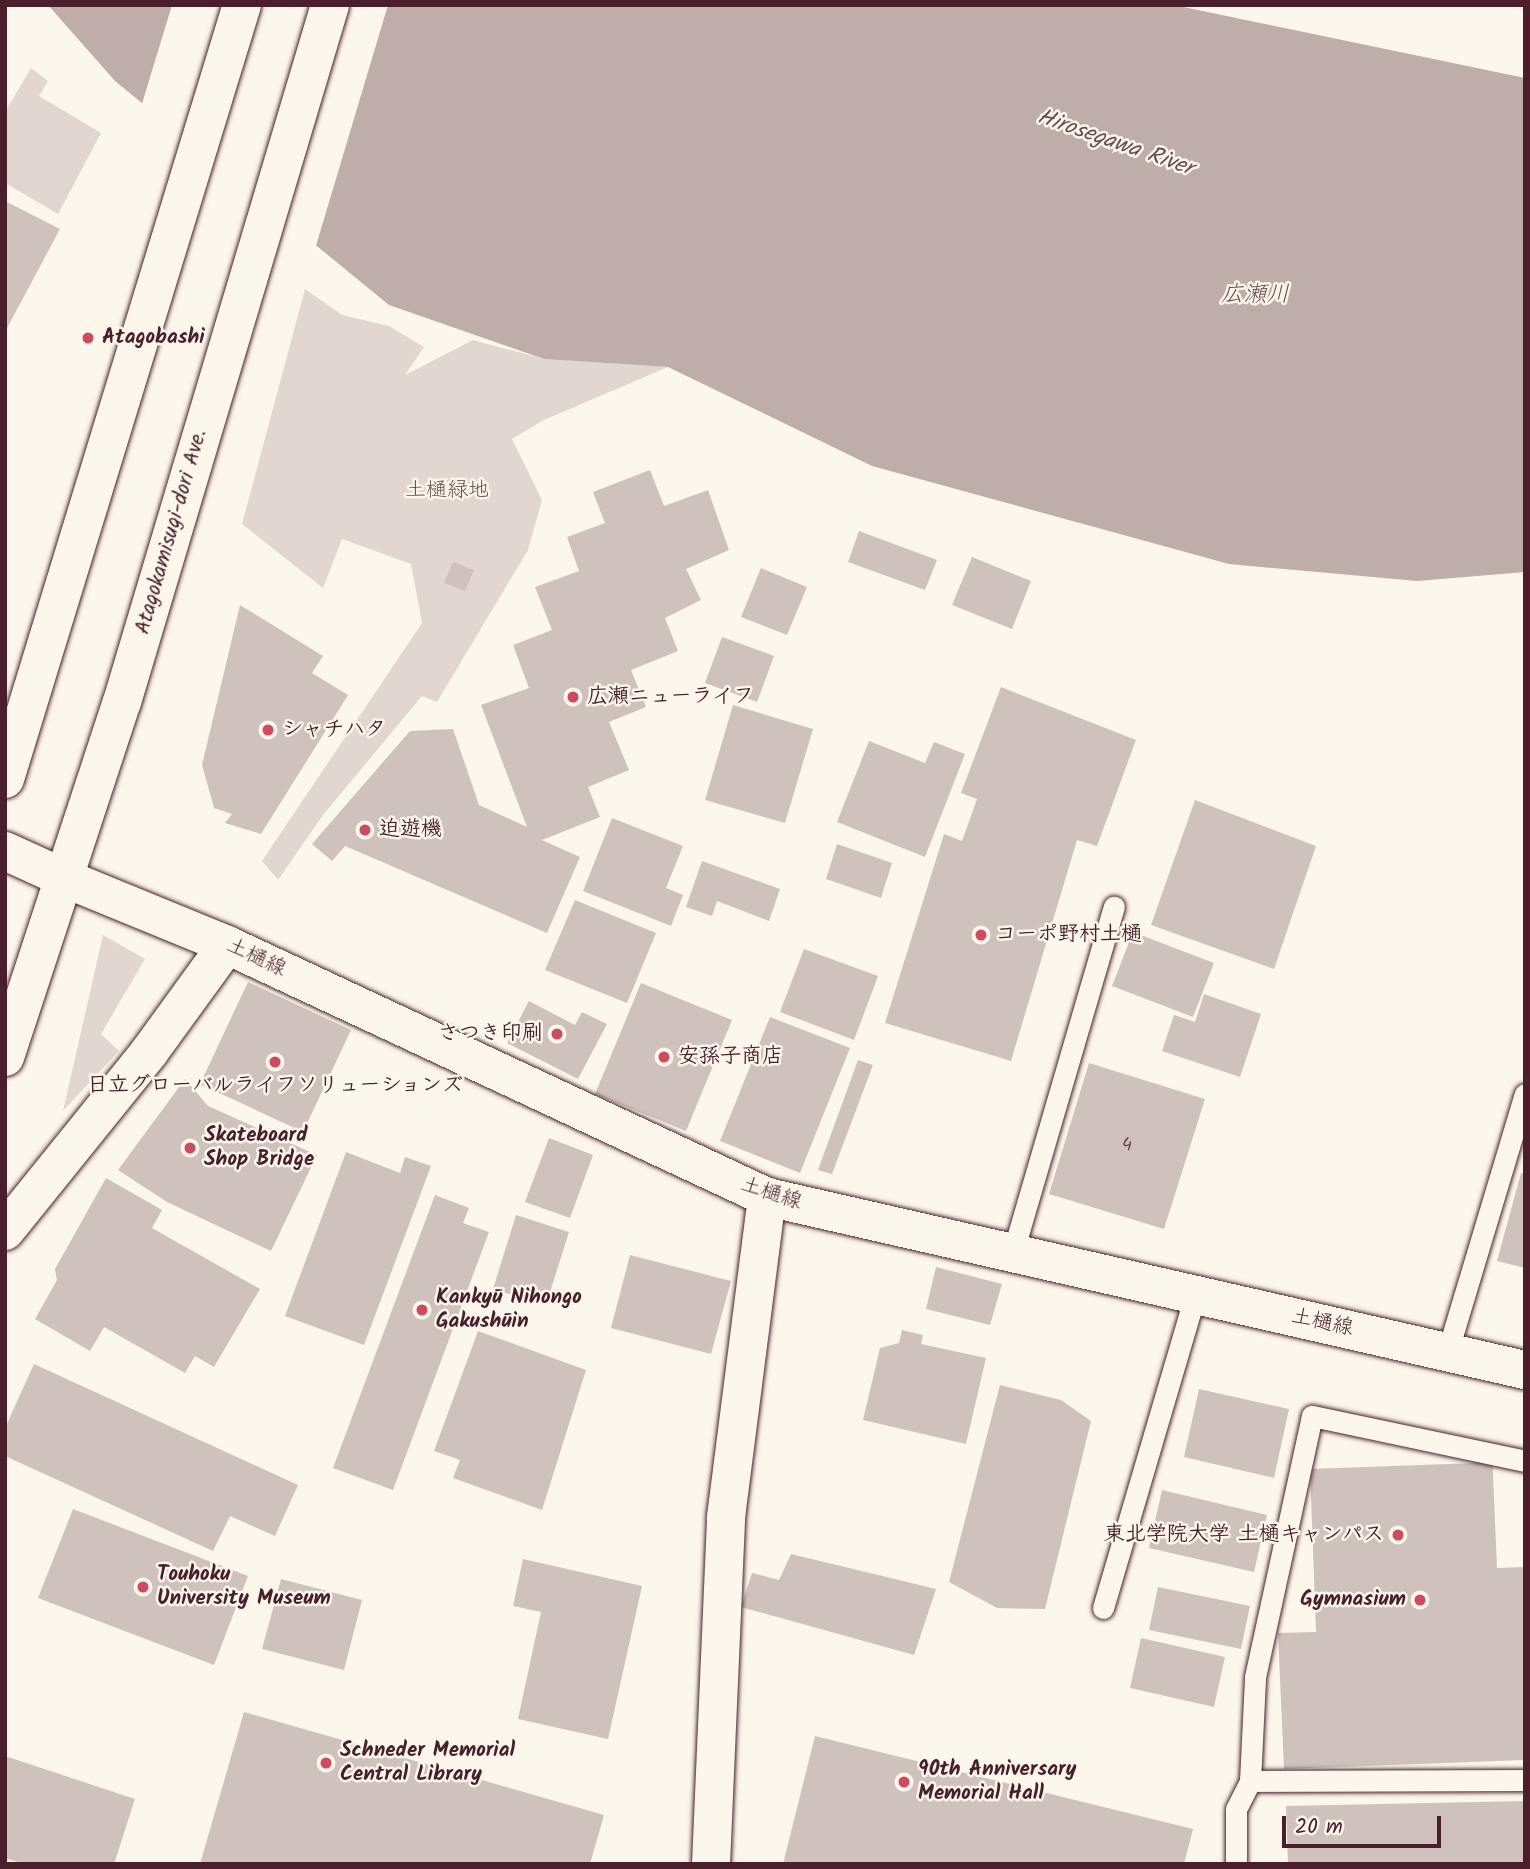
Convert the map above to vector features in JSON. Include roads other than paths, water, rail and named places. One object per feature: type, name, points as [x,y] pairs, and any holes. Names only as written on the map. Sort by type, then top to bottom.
[{"type":"main road","points":[[5,779],[242,5]]},
{"type":"main road","name":"Atagokamisugi-dori Ave.","points":[[5,1057],[122,702],[330,5]]},
{"type":"main road","name":"土樋線","points":[[5,851],[227,945],[678,1159],[767,1197],[1012,1255],[1448,1350],[1525,1370]]},
{"type":"main road","points":[[5,1231],[150,1051],[227,945]]},
{"type":"main road","points":[[711,1864],[726,1517],[767,1197]]},
{"type":"lane","points":[[1012,1255],[1114,907]]},
{"type":"lane","points":[[1448,1350],[1525,1094]]},
{"type":"lane","points":[[1103,1608],[1195,1295]]},
{"type":"lane","points":[[1236,1864],[1236,1809],[1250,1781],[1255,1677],[1312,1416],[1525,1461]]},
{"type":"lane","points":[[1250,1781],[1525,1780]]},
{"type":"water","name":"広瀬川","points":[[48,5],[1174,5],[1525,78],[1525,572],[1417,581],[1229,564],[872,466],[668,367],[544,359],[389,305],[115,81]]},
{"type":"place","name":"Atagobashi","points":[[88,338]]},
{"type":"place","name":"広瀬ニューライフ","points":[[573,697]]},
{"type":"place","name":"シャチハタ","points":[[268,730]]},
{"type":"place","name":"迫遊機","points":[[365,830]]},
{"type":"place","name":"コーポ野村土樋","points":[[981,935]]},
{"type":"place","name":"さつき印刷","points":[[557,1034]]},
{"type":"place","name":"安孫子商店","points":[[664,1057]]},
{"type":"place","name":"日立グローバルライフソリューションズ","points":[[275,1062]]},
{"type":"place","name":"Skateboard Shop Bridge","points":[[190,1148]]},
{"type":"place","name":"Kankyū Nihongo Gakushūin","points":[[422,1310]]},
{"type":"place","name":"東北学院大学 土樋キャンパス","points":[[1398,1535]]},
{"type":"place","name":"Touhoku University Museum","points":[[143,1587]]},
{"type":"place","name":"Gymnasium","points":[[1420,1600]]},
{"type":"place","name":"Schneder Memorial Central Library","points":[[326,1763]]},
{"type":"place","name":"90th Anniversary Memorial Hall","points":[[904,1782]]},
{"type":"water label","name":"Hirosegawa River","points":[[1115,143]]},
{"type":"park label","name":"土樋緑地","points":[[447,491]]}]
